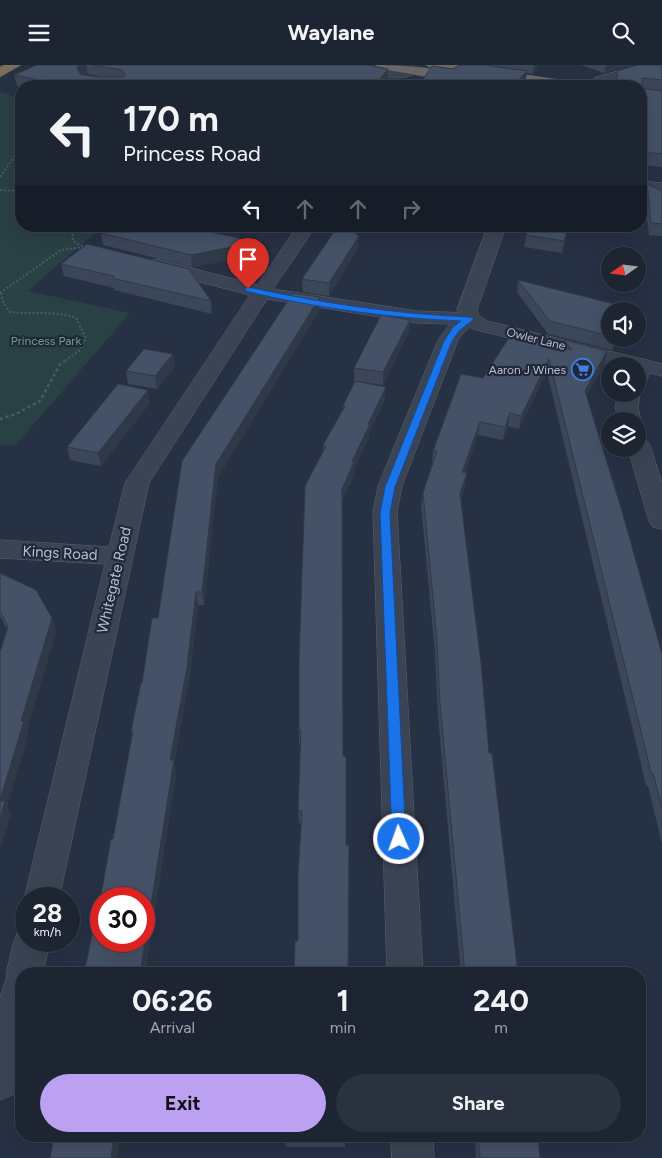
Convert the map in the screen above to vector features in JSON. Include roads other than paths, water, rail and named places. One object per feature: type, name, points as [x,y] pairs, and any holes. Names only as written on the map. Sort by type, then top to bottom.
[{"type":"highway","points":[[0,73],[14,65]]},
{"type":"highway","points":[[382,65],[473,80]]},
{"type":"highway","points":[[433,65],[524,80]]},
{"type":"street","points":[[342,65],[392,73],[409,73],[413,70]]},
{"type":"street","points":[[602,80],[653,65]]},
{"type":"street","points":[[647,187],[662,188]]},
{"type":"street","name":"Whitegate Road","points":[[44,887],[138,483],[261,293],[303,232]]},
{"type":"street","points":[[405,967],[385,513],[390,487],[448,341],[456,329],[470,319],[467,310],[495,232]]},
{"type":"street","name":"Owler Lane","points":[[136,260],[261,293],[417,317],[470,319],[480,325],[647,371]]},
{"type":"street","points":[[642,457],[662,521]]},
{"type":"street","name":"Kings Road","points":[[0,549],[120,556]]},
{"type":"street","points":[[26,967],[29,952]]},
{"type":"street","points":[[0,1080],[15,1014]]},
{"type":"street","points":[[412,1142],[413,1158]]},
{"type":"place","name":"Aaron J Wines","points":[[582,370]]},
{"type":"park label","name":"Princess Park","points":[[46,341]]}]
